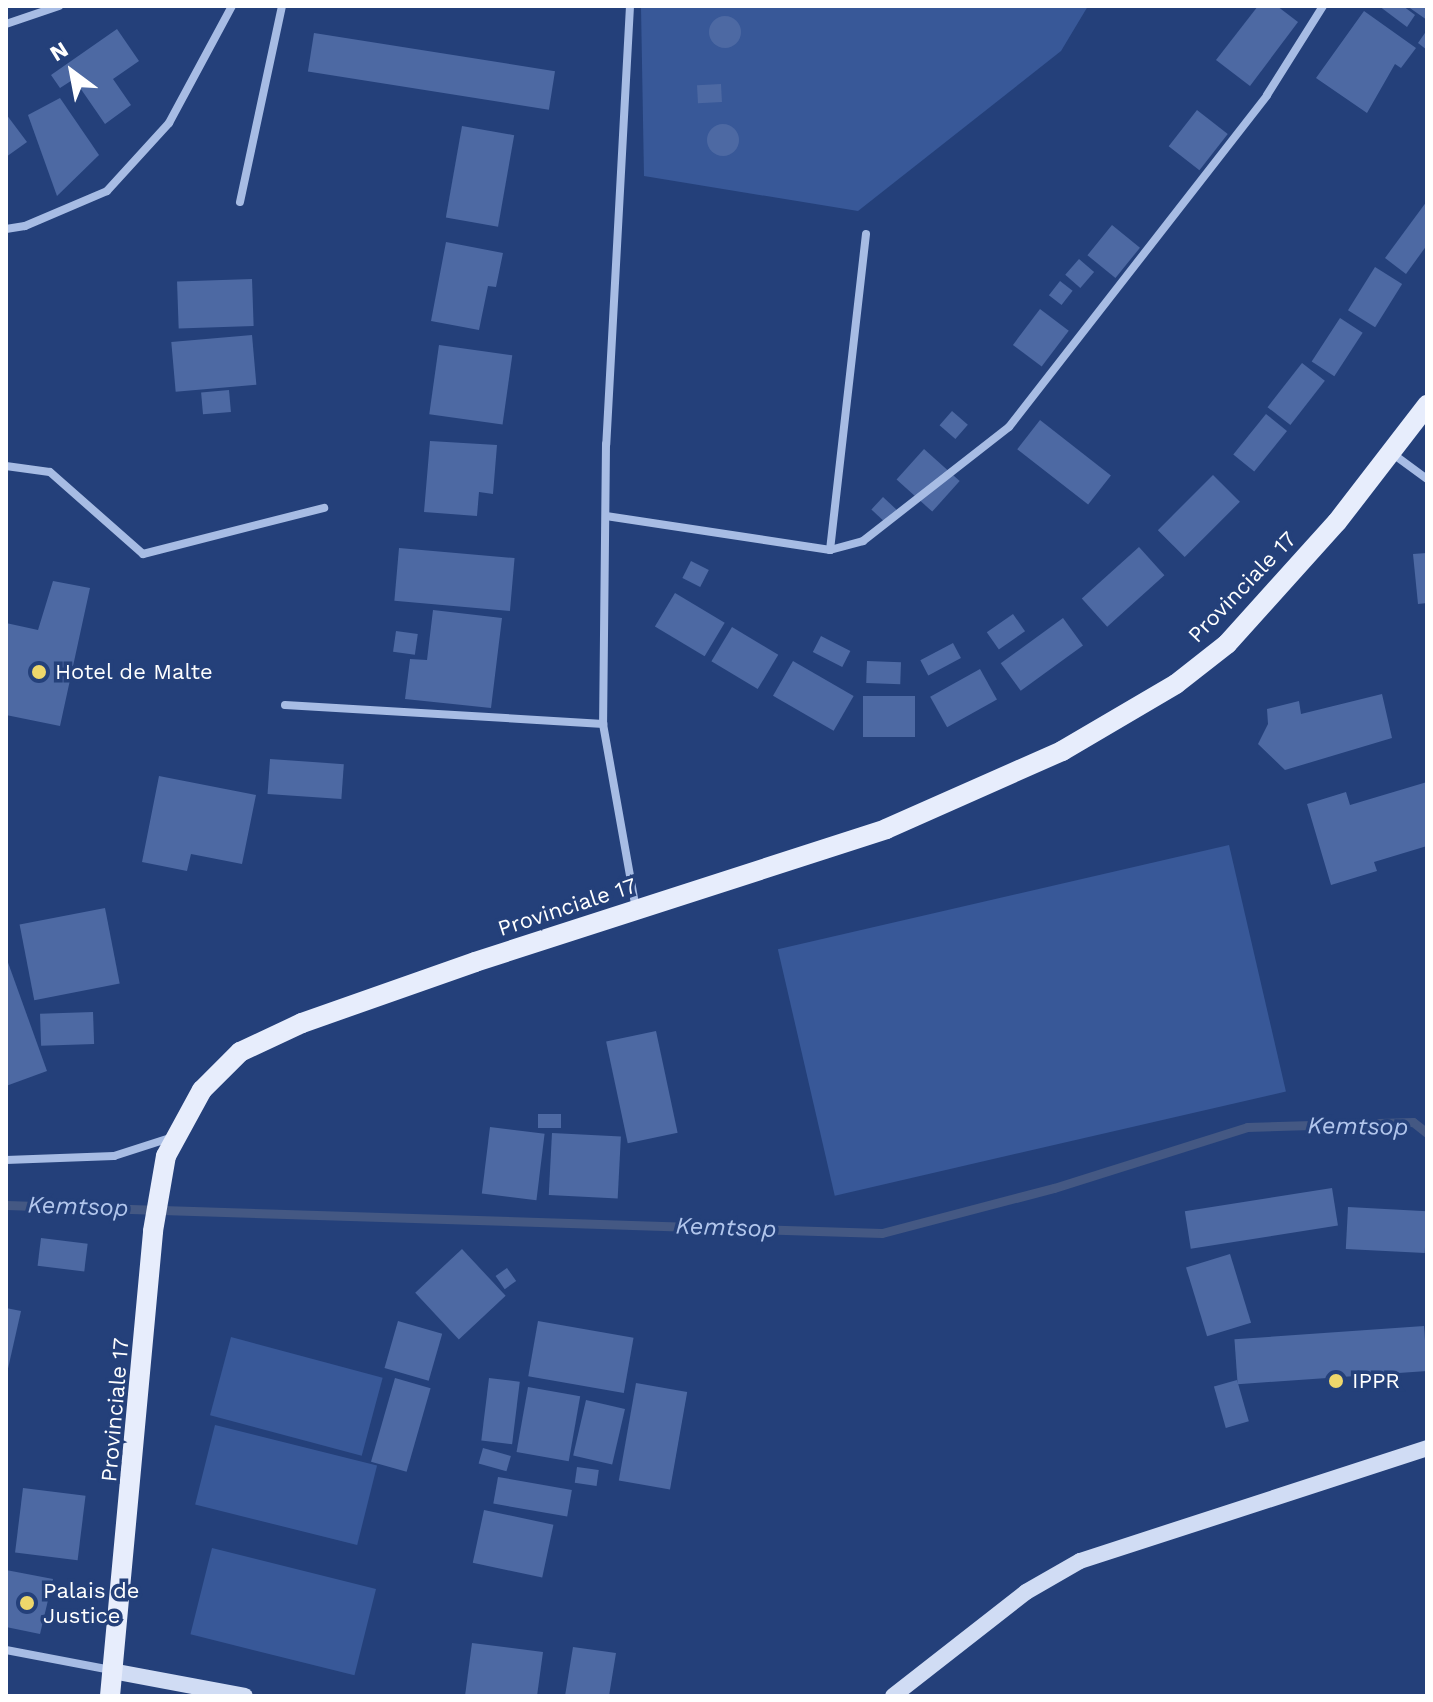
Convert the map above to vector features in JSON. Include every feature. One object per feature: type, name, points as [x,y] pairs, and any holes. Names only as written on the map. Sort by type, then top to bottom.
[{"type":"main road","name":"Provinciale 17","points":[[110,1696],[153,1231],[161,1181],[173,1137],[202,1090],[240,1052],[302,1023],[886,829],[1062,751],[1128,714],[1227,644],[1277,593],[1393,454],[1427,405]]},
{"type":"main road","points":[[893,1696],[1026,1592],[1080,1561],[1427,1448]]},
{"type":"main road","points":[[112,1671],[245,1696]]},
{"type":"street","points":[[6,24],[59,6]]},
{"type":"street","points":[[6,229],[25,226],[107,191],[169,123],[232,6]]},
{"type":"street","points":[[240,202],[282,6]]},
{"type":"street","points":[[630,6],[606,516],[603,724],[636,910]]},
{"type":"street","points":[[606,516],[830,550],[863,541],[1009,427],[1267,95],[1323,6]]},
{"type":"street","points":[[830,550],[866,234]]},
{"type":"street","points":[[1393,454],[1427,478]]},
{"type":"street","points":[[6,466],[50,472],[143,554],[324,508]]},
{"type":"street","points":[[285,705],[603,724]]},
{"type":"street","points":[[6,1160],[114,1156],[173,1137]]},
{"type":"street","points":[[6,1650],[112,1671]]},
{"type":"shaded area","points":[[641,6],[1088,6],[1061,51],[858,211],[644,176]]},
{"type":"shaded area","points":[[1229,845],[1286,1092],[835,1196],[778,949]]},
{"type":"shaded area","points":[[231,1337],[383,1378],[362,1456],[210,1415]]},
{"type":"shaded area","points":[[215,1425],[377,1465],[357,1545],[195,1505]]},
{"type":"shaded area","points":[[212,1548],[376,1589],[354,1675],[190,1634]]},
{"type":"building","points":[[1258,6],[1277,6],[1298,22],[1250,86],[1216,60]]},
{"type":"building","points":[[1379,6],[1403,6],[1415,15],[1407,27]]},
{"type":"building","points":[[1407,6],[1427,6],[1427,20]]},
{"type":"building","points":[[1364,11],[1416,48],[1401,68],[1395,64],[1367,113],[1316,78]]},
{"type":"building","points":[[725,16],[737,20],[741,32],[737,44],[725,48],[713,44],[709,32],[713,20]]},
{"type":"building","points":[[117,29],[139,61],[113,79],[131,105],[105,124],[74,79],[60,88],[51,75]]},
{"type":"building","points":[[1427,30],[1427,50],[1418,43]]},
{"type":"building","points":[[314,33],[555,71],[549,110],[308,72]]},
{"type":"building","points":[[721,84],[722,102],[698,103],[697,85]]},
{"type":"building","points":[[60,98],[99,155],[57,196],[28,115]]},
{"type":"building","points":[[1197,110],[1228,134],[1199,170],[1169,146]]},
{"type":"building","points":[[6,114],[27,142],[6,157]]},
{"type":"building","points":[[723,124],[735,128],[739,140],[735,152],[723,156],[711,152],[707,140],[711,128]]},
{"type":"building","points":[[462,126],[514,135],[498,227],[446,218]]},
{"type":"building","points":[[1427,201],[1427,245],[1406,274],[1385,258]]},
{"type":"building","points":[[1112,225],[1140,248],[1115,278],[1087,255]]},
{"type":"building","points":[[446,242],[503,253],[496,287],[488,286],[479,330],[431,321]]},
{"type":"building","points":[[1079,259],[1094,272],[1080,288],[1065,275]]},
{"type":"building","points":[[1375,267],[1402,284],[1375,327],[1348,310]]},
{"type":"building","points":[[252,279],[254,326],[179,329],[177,282]]},
{"type":"building","points":[[1060,281],[1073,291],[1062,305],[1049,295]]},
{"type":"building","points":[[1040,309],[1069,331],[1042,367],[1013,345]]},
{"type":"building","points":[[1340,318],[1363,333],[1334,376],[1312,362]]},
{"type":"building","points":[[252,335],[256,385],[176,392],[171,342]]},
{"type":"building","points":[[439,345],[512,355],[503,425],[429,414]]},
{"type":"building","points":[[1302,363],[1325,381],[1290,425],[1268,407]]},
{"type":"building","points":[[229,390],[231,412],[203,414],[201,392]]},
{"type":"building","points":[[952,411],[968,425],[955,439],[940,425]]},
{"type":"building","points":[[1266,414],[1287,431],[1254,471],[1233,454]]},
{"type":"building","points":[[1040,420],[1111,475],[1088,505],[1017,449]]},
{"type":"building","points":[[430,441],[497,445],[493,494],[479,492],[477,516],[424,512]]},
{"type":"building","points":[[924,449],[960,481],[932,512],[897,479]]},
{"type":"building","points":[[1213,475],[1240,502],[1185,557],[1158,530]]},
{"type":"building","points":[[883,497],[897,510],[885,522],[871,509]]},
{"type":"building","points":[[1139,547],[1164,575],[1107,627],[1082,599]]},
{"type":"building","points":[[399,548],[515,558],[510,611],[394,601]]},
{"type":"building","points":[[1427,553],[1427,603],[1418,604],[1413,554]]},
{"type":"building","points":[[691,561],[709,570],[700,587],[682,578]]},
{"type":"building","name":"Hotel de Malte","points":[[53,581],[90,588],[60,726],[6,715],[6,623],[38,630]]},
{"type":"building","points":[[675,593],[725,623],[705,656],[655,626]]},
{"type":"building","points":[[433,610],[502,618],[491,708],[405,699],[410,659],[427,660]]},
{"type":"building","points":[[1013,614],[1025,631],[999,650],[987,632]]},
{"type":"building","points":[[1063,618],[1083,646],[1021,691],[1001,663]]},
{"type":"building","points":[[732,627],[778,655],[758,689],[711,661]]},
{"type":"building","points":[[396,631],[418,634],[415,655],[393,652]]},
{"type":"building","points":[[821,636],[850,651],[842,667],[813,652]]},
{"type":"building","points":[[953,643],[961,658],[928,675],[920,660]]},
{"type":"building","points":[[793,661],[854,696],[834,731],[773,696]]},
{"type":"building","points":[[867,661],[901,662],[900,684],[866,683]]},
{"type":"building","points":[[980,669],[997,700],[947,727],[930,697]]},
{"type":"building","points":[[1382,694],[1392,738],[1285,770],[1258,744],[1268,724],[1267,709],[1299,701],[1301,714]]},
{"type":"building","points":[[863,696],[915,696],[915,737],[863,737]]},
{"type":"building","points":[[270,759],[344,764],[341,799],[268,794]]},
{"type":"building","points":[[159,776],[256,795],[242,864],[191,854],[187,871],[142,862]]},
{"type":"building","points":[[1427,782],[1427,846],[1374,862],[1377,871],[1331,885],[1307,804],[1346,792],[1350,805]]},
{"type":"building","points":[[105,908],[120,984],[34,1000],[20,925]]},
{"type":"building","points":[[6,957],[47,1071],[6,1086]]},
{"type":"building","points":[[93,1012],[94,1044],[41,1046],[40,1014]]},
{"type":"building","points":[[656,1031],[678,1133],[628,1143],[606,1042]]},
{"type":"building","points":[[538,1114],[561,1114],[561,1128],[538,1128]]},
{"type":"building","points":[[490,1127],[545,1134],[536,1200],[482,1194]]},
{"type":"building","points":[[552,1133],[621,1137],[618,1199],[549,1195]]},
{"type":"building","points":[[1332,1188],[1338,1226],[1191,1249],[1185,1211]]},
{"type":"building","points":[[1348,1207],[1427,1211],[1425,1253],[1346,1249]]},
{"type":"building","points":[[41,1238],[88,1244],[84,1272],[38,1266]]},
{"type":"building","points":[[462,1249],[506,1296],[459,1339],[415,1293]]},
{"type":"building","points":[[1230,1254],[1251,1323],[1207,1336],[1186,1267]]},
{"type":"building","points":[[507,1268],[516,1281],[505,1289],[496,1276]]},
{"type":"building","points":[[6,1308],[21,1311],[7,1373],[6,1373]]},
{"type":"building","points":[[398,1321],[442,1334],[429,1381],[384,1368]]},
{"type":"building","points":[[538,1321],[634,1338],[624,1393],[528,1376]]},
{"type":"building","points":[[1424,1326],[1427,1371],[1238,1384],[1234,1339]]},
{"type":"building","points":[[395,1378],[431,1388],[407,1472],[371,1462]]},
{"type":"building","points":[[489,1378],[520,1382],[512,1444],[481,1441]]},
{"type":"building","points":[[1237,1380],[1249,1421],[1226,1428],[1214,1387]]},
{"type":"building","points":[[636,1383],[687,1392],[670,1490],[619,1480]]},
{"type":"building","points":[[528,1387],[580,1396],[569,1461],[517,1452]]},
{"type":"building","points":[[586,1400],[625,1409],[612,1465],[573,1456]]},
{"type":"building","points":[[483,1448],[511,1456],[506,1471],[479,1463]]},
{"type":"building","points":[[577,1467],[599,1470],[597,1486],[575,1483]]},
{"type":"building","points":[[498,1477],[572,1490],[567,1517],[493,1504]]},
{"type":"building","points":[[23,1488],[86,1496],[78,1560],[15,1553]]},
{"type":"building","points":[[484,1510],[553,1525],[542,1578],[473,1563]]},
{"type":"building","name":"Palais de Justice","points":[[6,1570],[53,1579],[40,1634],[6,1627]]},
{"type":"building","points":[[472,1643],[543,1652],[537,1696],[465,1696]]},
{"type":"building","points":[[573,1647],[616,1653],[609,1696],[565,1696]]},
{"type":"waterway","name":"Kemtsop","points":[[6,1205],[882,1233],[1054,1188],[1247,1127],[1413,1122],[1427,1133]]},
{"type":"place","name":"Hotel de Malte","points":[[39,672]]},
{"type":"place","name":"IPPR","points":[[1336,1381]]},
{"type":"place","name":"Palais de Justice","points":[[27,1603]]}]
